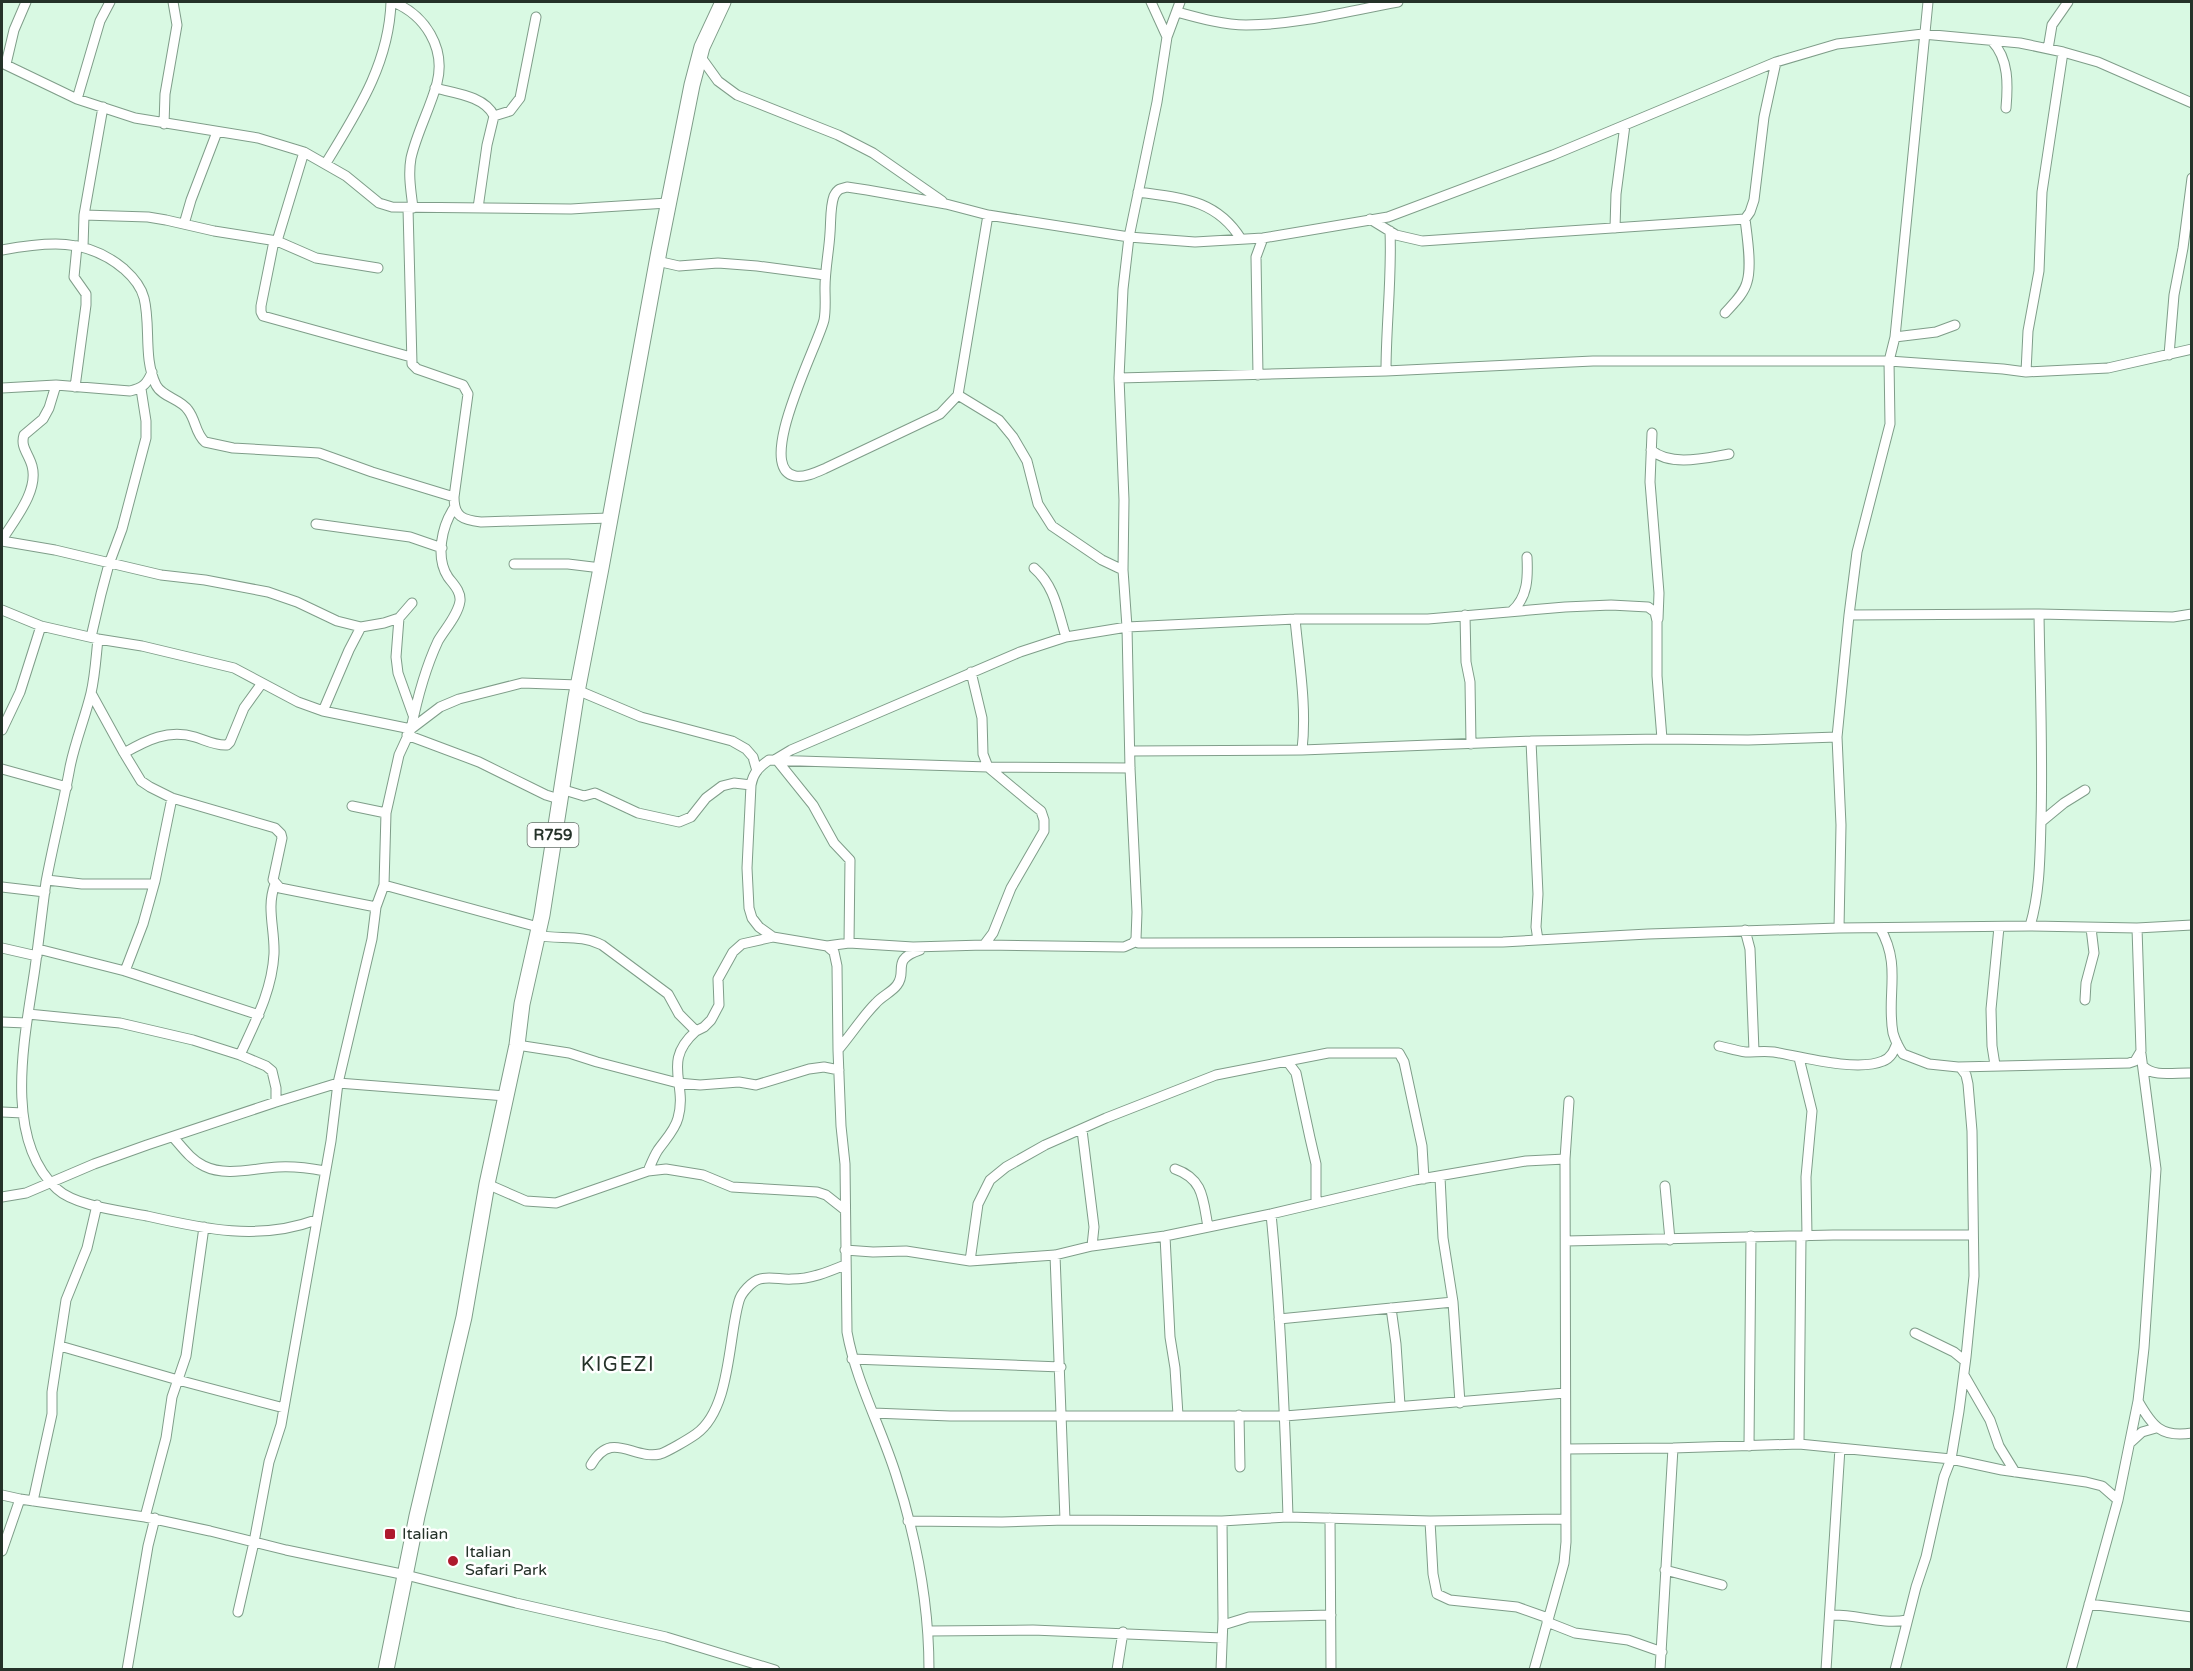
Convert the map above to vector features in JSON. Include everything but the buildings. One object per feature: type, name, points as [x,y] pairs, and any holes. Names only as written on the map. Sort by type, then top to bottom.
[{"type":"main road","name":"R759","points":[[386,1670],[417,1516],[464,1317],[487,1184],[542,915],[577,688],[668,203],[692,85],[700,56],[723,2]]},
{"type":"street","points":[[26,2],[14,30],[4,64],[77,99],[135,118],[258,138],[304,152],[346,176],[379,203],[411,208],[571,209],[668,203]]},
{"type":"street","points":[[77,99],[100,21],[110,2]]},
{"type":"street","points":[[164,124],[165,94],[176,33],[176,14],[172,2]]},
{"type":"street","points":[[238,1612],[269,1462],[281,1425],[338,1083],[372,939],[376,907],[384,885],[386,813],[399,755],[409,732],[428,665],[439,640],[458,609],[460,600],[456,588],[443,568],[442,548],[445,525],[454,502],[468,394],[463,385],[456,381],[417,369],[412,364],[411,357],[410,168],[414,145],[435,88],[439,64],[435,41],[427,28],[405,6],[392,2],[379,65],[373,82],[326,163]]},
{"type":"street","points":[[1151,2],[1167,37]]},
{"type":"street","points":[[1180,2],[1167,37],[1157,102],[1129,237],[1119,378],[1125,500],[1123,570],[1137,912],[1136,939],[1138,943],[1503,942],[1745,930],[2030,926],[2137,928],[2192,925]]},
{"type":"street","points":[[1177,12],[1206,20],[1245,25],[1298,21],[1398,2]]},
{"type":"street","points":[[1839,928],[1841,825],[1837,737],[1857,552],[1890,424],[1889,361],[1895,338],[1923,34],[1928,2]]},
{"type":"street","points":[[2048,49],[2052,25],[2068,2]]},
{"type":"street","points":[[494,116],[510,111],[520,98],[536,17]]},
{"type":"street","points":[[988,215],[958,395],[940,414],[826,468],[807,475],[796,476],[787,472],[782,467],[780,458],[783,440],[796,388],[824,320],[825,275],[834,196],[840,189],[847,187],[946,204],[988,215],[1129,237],[1195,242],[1263,238],[1388,217],[1625,125],[1776,62],[1837,44],[1923,34],[1992,41],[2063,52],[2098,62],[2192,103]]},
{"type":"street","points":[[1992,41],[2004,58],[2007,86],[2006,108]]},
{"type":"street","points":[[2026,372],[2028,330],[2039,271],[2042,192],[2063,52]]},
{"type":"street","points":[[700,56],[718,81],[737,95],[838,135],[873,153],[946,204]]},
{"type":"street","points":[[1725,313],[1747,282],[1749,270],[1745,219],[1754,200],[1764,117],[1776,62]]},
{"type":"street","points":[[435,88],[486,105],[494,116],[487,145],[478,208]]},
{"type":"street","points":[[75,387],[86,294],[74,277],[104,107]]},
{"type":"street","points":[[1615,228],[1616,194],[1625,125]]},
{"type":"street","points":[[184,224],[217,132]]},
{"type":"street","points":[[304,152],[276,241],[261,306],[263,316],[411,357]]},
{"type":"street","points":[[2169,355],[2174,295],[2192,178]]},
{"type":"street","points":[[1138,192],[1201,203],[1218,212],[1234,228],[1241,239]]},
{"type":"street","points":[[84,215],[148,217],[276,241],[316,258],[378,268]]},
{"type":"street","points":[[1370,219],[1390,231],[1415,240],[1442,241],[1745,219]]},
{"type":"street","points":[[1386,371],[1390,231]]},
{"type":"street","points":[[1258,375],[1256,257],[1263,238]]},
{"type":"street","points":[[2,250],[46,244],[80,246],[108,255],[138,283],[144,298],[148,351],[158,388],[189,410],[197,432],[205,442],[233,448],[319,453],[454,502]]},
{"type":"street","points":[[657,261],[679,266],[718,263],[757,266],[825,275]]},
{"type":"street","points":[[1895,338],[1936,332],[1955,325]]},
{"type":"street","points":[[1119,378],[1386,371],[1593,361],[1889,361],[2026,372],[2108,368],[2192,349]]},
{"type":"street","points":[[2,388],[56,385],[130,391],[141,388],[147,383],[152,372]]},
{"type":"street","points":[[56,385],[43,419],[29,429],[22,440],[33,467],[33,482],[27,499],[6,524],[2,541],[55,550],[161,576],[205,580],[268,592],[297,602],[337,621],[361,627],[399,618],[412,603]]},
{"type":"street","points":[[141,388],[146,438],[122,529],[109,564],[95,638],[91,693],[74,751],[45,892],[21,1075],[23,1113],[33,1152],[51,1183],[70,1197],[97,1205],[204,1227],[241,1232],[294,1228],[316,1220]]},
{"type":"street","points":[[958,395],[999,420],[1013,437],[1027,461],[1038,504],[1052,526],[1102,560],[1123,570]]},
{"type":"street","points":[[1652,434],[1650,482],[1659,593],[1657,676],[1662,739]]},
{"type":"street","points":[[1651,450],[1660,457],[1672,459],[1729,454]]},
{"type":"street","points":[[454,502],[459,516],[466,520],[481,522],[610,518]]},
{"type":"street","points":[[316,524],[410,537],[442,548]]},
{"type":"street","points":[[1512,611],[1518,606],[1525,590],[1527,557]]},
{"type":"street","points":[[514,564],[568,564],[601,568]]},
{"type":"street","points":[[1034,568],[1047,579],[1066,637]]},
{"type":"street","points":[[776,759],[790,750],[1020,652],[1066,637],[1126,627],[1295,619],[1428,619],[1565,607],[1637,606],[1648,607],[1655,612],[1657,621]]},
{"type":"street","points":[[2,610],[41,626],[142,646],[234,668],[298,702],[323,711],[409,732],[479,762],[546,795],[595,794],[638,813],[679,822],[691,817],[706,798],[722,786],[734,783],[751,785]]},
{"type":"street","points":[[1849,615],[2039,614],[2173,617],[2192,614]]},
{"type":"street","points":[[2030,926],[2036,906],[2041,822],[2039,614]]},
{"type":"street","points":[[1465,615],[1466,662],[1470,682],[1471,744]]},
{"type":"street","points":[[399,618],[396,645],[397,665],[413,715]]},
{"type":"street","points":[[1295,619],[1302,686],[1304,734],[1302,750]]},
{"type":"street","points":[[2,730],[20,692],[41,626]]},
{"type":"street","points":[[323,711],[361,627]]},
{"type":"street","points":[[970,672],[982,718],[983,754],[988,768],[1041,812],[1044,820],[1044,831],[1011,888],[993,933],[984,945]]},
{"type":"street","points":[[409,732],[440,707],[459,699],[505,686],[538,682],[577,688],[641,717],[732,741],[746,749],[753,757],[757,771]]},
{"type":"street","points":[[124,753],[149,738],[160,735],[190,736],[218,745],[227,745],[244,708],[262,683]]},
{"type":"street","points":[[91,693],[141,781],[172,798],[275,828],[282,838],[270,902],[274,945],[272,977],[259,1015],[240,1055]]},
{"type":"street","points":[[1130,751],[1302,750],[1531,741],[1748,740],[1837,737]]},
{"type":"street","points":[[1531,741],[1538,940]]},
{"type":"street","points":[[776,759],[813,805],[834,843],[850,860],[849,943]]},
{"type":"street","points":[[773,937],[759,927],[752,918],[749,908],[747,868],[752,777],[769,760],[988,768],[1130,768]]},
{"type":"street","points":[[2,769],[67,787]]},
{"type":"street","points":[[2041,822],[2064,803],[2085,790]]},
{"type":"street","points":[[125,971],[143,924],[154,884],[172,798]]},
{"type":"street","points":[[352,806],[386,813]]},
{"type":"street","points":[[47,880],[82,884],[154,884]]},
{"type":"street","points":[[275,884],[280,888],[376,907]]},
{"type":"street","points":[[384,885],[537,931],[552,938],[579,937],[594,940],[668,994],[679,1014],[696,1031]]},
{"type":"street","points":[[2,887],[45,892]]},
{"type":"street","points":[[1990,1065],[1991,1009],[1999,927]]},
{"type":"street","points":[[1880,928],[1888,941],[1892,955],[1893,1033],[1903,1054],[1913,1059],[1929,1064],[1960,1067],[2129,1063],[2135,1061],[2141,1054]]},
{"type":"street","points":[[2085,1000],[2086,983],[2094,953],[2091,928]]},
{"type":"street","points":[[2071,1670],[2118,1500],[2138,1401],[2145,1337],[2156,1169],[2141,1054],[2137,928]]},
{"type":"street","points":[[1745,930],[1750,950],[1754,1052]]},
{"type":"street","points":[[648,1171],[679,1115],[681,1092],[676,1065],[678,1056],[696,1031],[711,1020],[719,1005],[718,979],[733,952],[742,944],[773,937],[827,946],[849,943],[929,947],[984,945],[1124,947],[1136,939]]},
{"type":"street","points":[[827,946],[834,952],[837,966],[838,1050],[842,1145],[845,1164],[847,1332],[852,1359],[896,1475],[915,1544],[929,1631],[929,1670]]},
{"type":"street","points":[[838,1050],[876,1002],[897,985],[900,980],[901,964],[905,958],[912,952],[929,947]]},
{"type":"street","points":[[2,948],[37,952],[125,971],[259,1015]]},
{"type":"street","points":[[2,1022],[27,1018],[120,1023],[193,1040],[267,1066],[272,1071],[276,1102]]},
{"type":"street","points":[[1719,1046],[1745,1052],[1772,1052],[1839,1063],[1873,1064],[1890,1057],[1897,1043]]},
{"type":"street","points":[[517,1045],[569,1053],[678,1083],[700,1085],[739,1082],[756,1085],[809,1069],[824,1067],[839,1070]]},
{"type":"street","points":[[970,1261],[978,1204],[990,1180],[1006,1167],[1106,1118],[1216,1076],[1328,1053],[1398,1053],[1404,1062],[1422,1146],[1424,1179]]},
{"type":"street","points":[[1799,1058],[1812,1111],[1806,1177],[1799,1444]]},
{"type":"street","points":[[1287,1061],[1296,1073],[1311,1138],[1316,1164],[1316,1202]]},
{"type":"street","points":[[1968,1084],[1975,1072],[1990,1065]]},
{"type":"street","points":[[2143,1066],[2148,1071],[2156,1073],[2192,1072]]},
{"type":"street","points":[[1895,1670],[1926,1557],[1941,1487],[1951,1459],[1964,1375],[1974,1276],[1971,1111],[1968,1084],[1960,1067]]},
{"type":"street","points":[[2,1197],[26,1193],[94,1164],[338,1083],[506,1096]]},
{"type":"street","points":[[1534,1670],[1564,1563],[1566,1542],[1565,1159],[1569,1101]]},
{"type":"street","points":[[2,1112],[23,1113]]},
{"type":"street","points":[[1082,1130],[1094,1227],[1092,1246]]},
{"type":"street","points":[[172,1137],[195,1160],[204,1166],[218,1170],[244,1171],[295,1166],[325,1171]]},
{"type":"street","points":[[845,1250],[906,1251],[970,1261],[1055,1255],[1092,1246],[1165,1236],[1424,1179],[1526,1161],[1565,1159]]},
{"type":"street","points":[[487,1184],[526,1201],[556,1203],[648,1171],[666,1169],[703,1176],[732,1187],[817,1192],[845,1210]]},
{"type":"street","points":[[1175,1169],[1193,1177],[1198,1185],[1208,1227]]},
{"type":"street","points":[[1440,1177],[1443,1238],[1453,1302],[1460,1403]]},
{"type":"street","points":[[1665,1186],[1670,1240]]},
{"type":"street","points":[[33,1501],[52,1414],[52,1392],[66,1300],[87,1248],[97,1205]]},
{"type":"street","points":[[1271,1214],[1277,1270],[1288,1517]]},
{"type":"street","points":[[127,1670],[148,1546],[150,1518],[172,1397],[190,1336],[204,1227]]},
{"type":"street","points":[[1566,1241],[1670,1240],[1751,1236],[1973,1235]]},
{"type":"street","points":[[1165,1236],[1170,1337],[1175,1368],[1178,1415]]},
{"type":"street","points":[[1749,1446],[1751,1236]]},
{"type":"street","points":[[1055,1255],[1065,1520]]},
{"type":"street","points":[[591,1465],[602,1450],[612,1447],[658,1454],[696,1434],[706,1424],[730,1364],[739,1299],[748,1287],[760,1279],[792,1280],[810,1277],[845,1265]]},
{"type":"street","points":[[1279,1319],[1453,1302]]},
{"type":"street","points":[[1390,1308],[1397,1354],[1400,1405]]},
{"type":"street","points":[[1915,1333],[1954,1352],[1965,1361]]},
{"type":"street","points":[[60,1346],[284,1408]]},
{"type":"street","points":[[852,1359],[1061,1367]]},
{"type":"street","points":[[1964,1375],[1990,1420],[1999,1446],[2015,1472]]},
{"type":"street","points":[[873,1413],[951,1416],[1062,1414],[1285,1416],[1400,1405],[1460,1403],[1565,1394]]},
{"type":"street","points":[[2138,1401],[2156,1428],[2169,1434],[2192,1433]]},
{"type":"street","points":[[1239,1415],[1240,1467]]},
{"type":"street","points":[[2129,1445],[2142,1432],[2156,1428]]},
{"type":"street","points":[[1566,1449],[1799,1444],[1951,1459],[2015,1472],[2086,1482],[2102,1486],[2118,1500]]},
{"type":"street","points":[[1660,1670],[1673,1448]]},
{"type":"street","points":[[1826,1670],[1840,1448]]},
{"type":"street","points":[[2,1495],[150,1518],[406,1575],[666,1637],[775,1670]]},
{"type":"street","points":[[2,1551],[20,1499]]},
{"type":"street","points":[[908,1521],[1222,1521],[1288,1517],[1430,1521],[1566,1519]]},
{"type":"street","points":[[1330,1518],[1331,1670]]},
{"type":"street","points":[[1221,1670],[1222,1521]]},
{"type":"street","points":[[1430,1521],[1433,1574],[1437,1594],[1450,1600],[1517,1607],[1575,1633],[1628,1640],[1662,1652]]},
{"type":"street","points":[[1665,1570],[1722,1585]]},
{"type":"street","points":[[2089,1604],[2192,1617]]},
{"type":"street","points":[[1223,1625],[1249,1617],[1331,1615]]},
{"type":"street","points":[[1831,1615],[1853,1615],[1889,1622],[1907,1620]]},
{"type":"street","points":[[929,1631],[1123,1632],[1222,1638]]},
{"type":"street","points":[[1117,1670],[1123,1632]]},
{"type":"place","name":"Italian","points":[[390,1534]]},
{"type":"place","name":"Italian Safari Park","points":[[453,1561]]},
{"type":"district","name":"KIGEZI","points":[[618,1365]]}]
